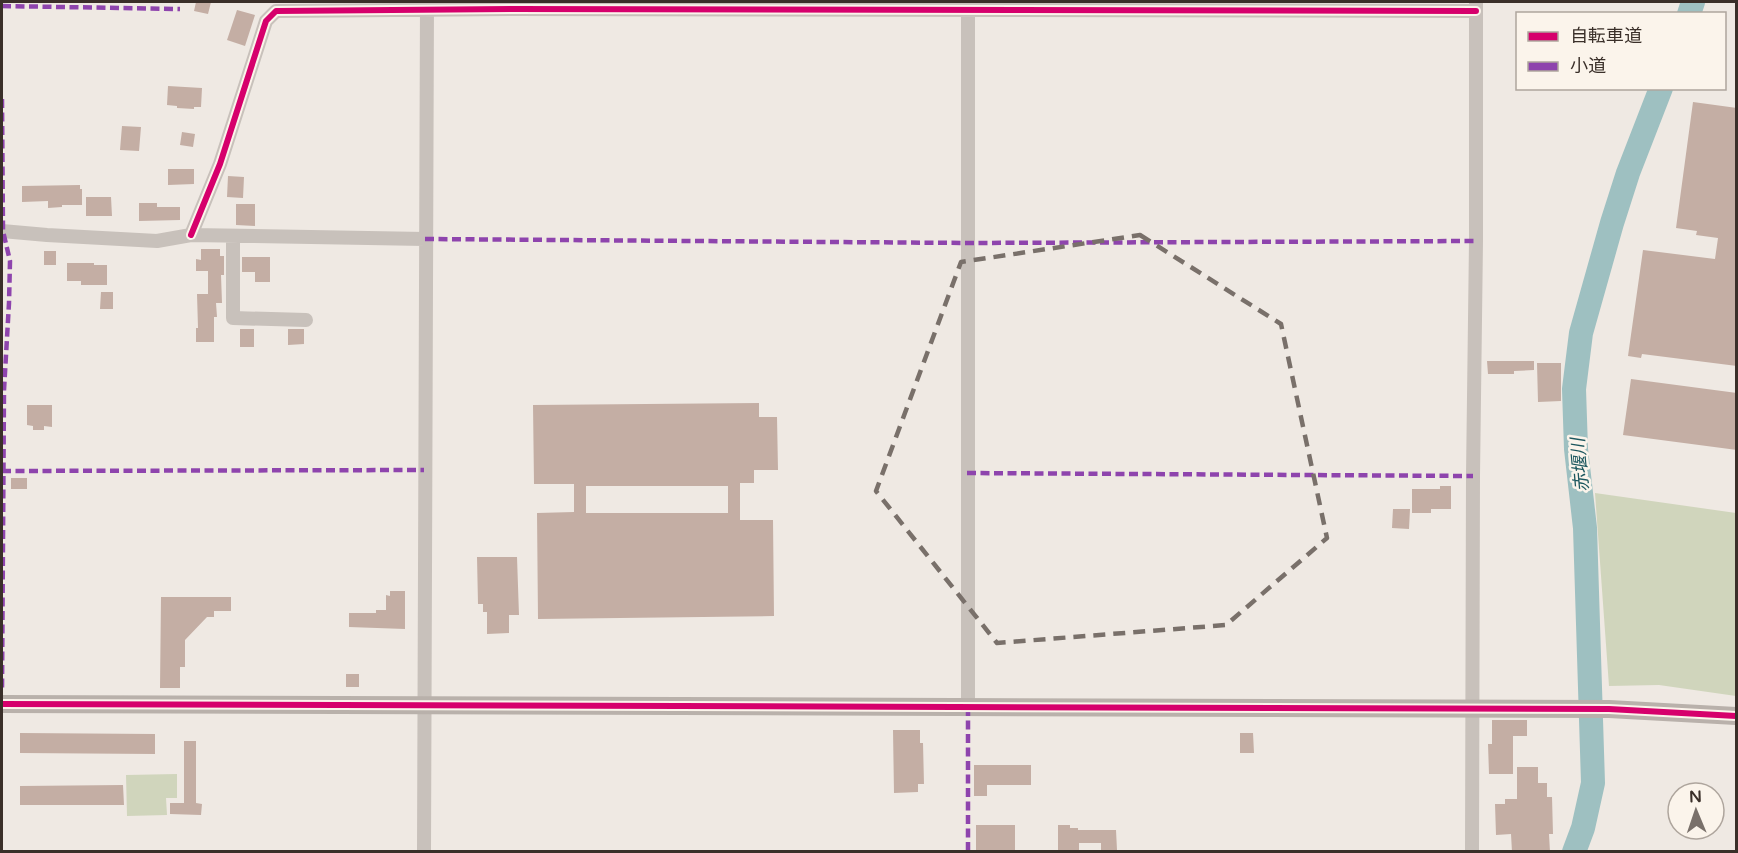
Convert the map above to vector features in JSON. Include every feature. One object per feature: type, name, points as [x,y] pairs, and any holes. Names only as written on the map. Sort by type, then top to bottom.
[{"type":"street","points":[[424,852],[427,5]]},
{"type":"street","points":[[191,236],[220,164],[266,21],[276,11],[427,5],[1476,6],[1472,852]]},
{"type":"street","points":[[968,6],[968,707]]},
{"type":"street","points":[[2,231],[157,241],[191,236],[425,239]]},
{"type":"street","points":[[233,236],[233,318],[306,320]]},
{"type":"street","points":[[2,704],[1474,708],[1609,709],[1737,716]]},
{"type":"highlighted area","points":[[1140,235],[1281,324],[1327,538],[1226,625],[997,643],[876,491],[961,262]]},
{"type":"green space","points":[[1595,493],[1736,513],[1736,696],[1659,685],[1609,686]]},
{"type":"green space","points":[[177,774],[177,798],[166,798],[167,815],[127,816],[126,775]]},
{"type":"building","points":[[196,2],[211,2],[208,14],[194,11]]},
{"type":"building","points":[[237,10],[255,15],[245,46],[227,40]]},
{"type":"building","points":[[168,86],[202,88],[201,107],[177,108],[177,106],[167,105]]},
{"type":"building","points":[[1693,102],[1737,108],[1737,366],[1642,354],[1641,358],[1628,356],[1643,250],[1715,259],[1718,238],[1696,235],[1697,231],[1676,228]]},
{"type":"building","points":[[122,126],[141,127],[139,151],[120,150]]},
{"type":"building","points":[[182,132],[195,134],[193,147],[180,145]]},
{"type":"building","points":[[168,169],[194,169],[194,184],[168,185]]},
{"type":"building","points":[[228,176],[244,177],[243,198],[227,197]]},
{"type":"building","points":[[80,185],[82,205],[48,208],[48,201],[22,202],[22,186]]},
{"type":"building","points":[[86,197],[111,197],[112,216],[86,216]]},
{"type":"building","points":[[139,203],[157,203],[157,207],[180,207],[180,220],[139,221]]},
{"type":"building","points":[[236,204],[255,204],[255,226],[236,225]]},
{"type":"building","points":[[201,249],[220,249],[220,256],[224,256],[224,275],[221,275],[222,303],[216,303],[214,342],[196,342],[197,294],[208,294],[208,271],[196,271],[196,259],[201,260]]},
{"type":"building","points":[[44,251],[56,251],[56,265],[44,265]]},
{"type":"building","points":[[242,257],[270,257],[270,282],[255,282],[255,272],[242,272]]},
{"type":"building","points":[[67,263],[107,265],[107,285],[81,285],[81,281],[67,281]]},
{"type":"building","points":[[101,292],[113,292],[113,309],[100,309]]},
{"type":"building","points":[[240,329],[254,329],[254,347],[240,347]]},
{"type":"building","points":[[288,329],[304,329],[304,344],[288,345]]},
{"type":"building","points":[[1487,361],[1534,361],[1534,370],[1514,371],[1514,374],[1488,374]]},
{"type":"building","points":[[1537,363],[1561,363],[1561,401],[1538,402]]},
{"type":"building","points":[[1631,379],[1737,393],[1737,450],[1623,435]]},
{"type":"building","points":[[759,403],[759,417],[777,417],[778,470],[754,470],[754,483],[740,483],[740,520],[773,520],[774,616],[538,619],[537,513],[574,512],[574,484],[534,484],[533,405]],"holes":[[[586,486],[728,486],[728,513],[586,513]]]},
{"type":"building","points":[[27,405],[52,405],[52,427],[44,426],[44,430],[33,430],[33,426],[27,425]]},
{"type":"building","points":[[11,478],[27,478],[27,489],[11,489]]},
{"type":"building","points":[[1440,486],[1451,486],[1451,509],[1431,509],[1431,513],[1412,513],[1412,489],[1440,489]]},
{"type":"building","points":[[1393,509],[1410,509],[1409,529],[1392,528]]},
{"type":"building","points":[[477,557],[517,557],[519,615],[509,615],[509,633],[487,634],[487,612],[483,612],[483,604],[478,604]]},
{"type":"building","points":[[390,591],[405,591],[405,629],[349,627],[349,613],[376,613],[376,610],[386,610],[386,595],[390,596]]},
{"type":"building","points":[[161,597],[231,597],[231,611],[214,611],[214,617],[207,617],[185,640],[185,667],[180,667],[180,688],[160,688]]},
{"type":"building","points":[[346,674],[359,674],[359,687],[346,687]]},
{"type":"building","points":[[1492,720],[1527,720],[1527,736],[1513,736],[1513,774],[1489,774],[1488,744],[1492,744]]},
{"type":"building","points":[[893,730],[920,730],[920,743],[923,743],[924,784],[918,784],[918,792],[894,793]]},
{"type":"building","points":[[20,733],[155,734],[155,754],[20,753]]},
{"type":"building","points":[[1240,733],[1253,733],[1254,753],[1240,753]]},
{"type":"building","points":[[184,741],[196,741],[196,803],[202,804],[201,815],[170,814],[170,803],[184,803]]},
{"type":"building","points":[[974,765],[1031,765],[1031,785],[987,785],[987,796],[974,796]]},
{"type":"building","points":[[1517,767],[1538,767],[1538,783],[1547,783],[1547,797],[1552,797],[1553,834],[1549,834],[1550,852],[1512,852],[1511,834],[1496,835],[1495,804],[1505,804],[1505,799],[1517,799]]},
{"type":"building","points":[[123,785],[124,805],[20,805],[20,786]]},
{"type":"building","points":[[976,825],[1015,825],[1015,852],[976,852]]},
{"type":"building","points":[[1058,825],[1070,825],[1070,828],[1078,828],[1078,830],[1116,830],[1117,850],[1101,850],[1101,843],[1079,843],[1079,850],[1058,850]]},
{"type":"waterway","name":"赤堰川","points":[[1690,12],[1693,2]]},
{"type":"waterway","name":"赤堰川","points":[[1574,852],[1583,828],[1593,783],[1585,528],[1576,449],[1574,389],[1581,333],[1612,223],[1628,173],[1660,90]]},
{"type":"marked path","points":[[2,6],[180,9]]},
{"type":"marked path","points":[[2,99],[3,231],[10,261],[4,390],[2,691]]},
{"type":"marked path","points":[[425,239],[969,243],[1476,241]]},
{"type":"marked path","points":[[2,471],[424,470]]},
{"type":"marked path","points":[[967,473],[1473,476]]},
{"type":"marked path","points":[[968,707],[968,852]]},
{"type":"cycle path","points":[[191,235],[220,164],[266,21],[276,11],[515,9],[1476,11]]},
{"type":"cycle path","points":[[2,704],[1609,709],[1736,716]]}]
